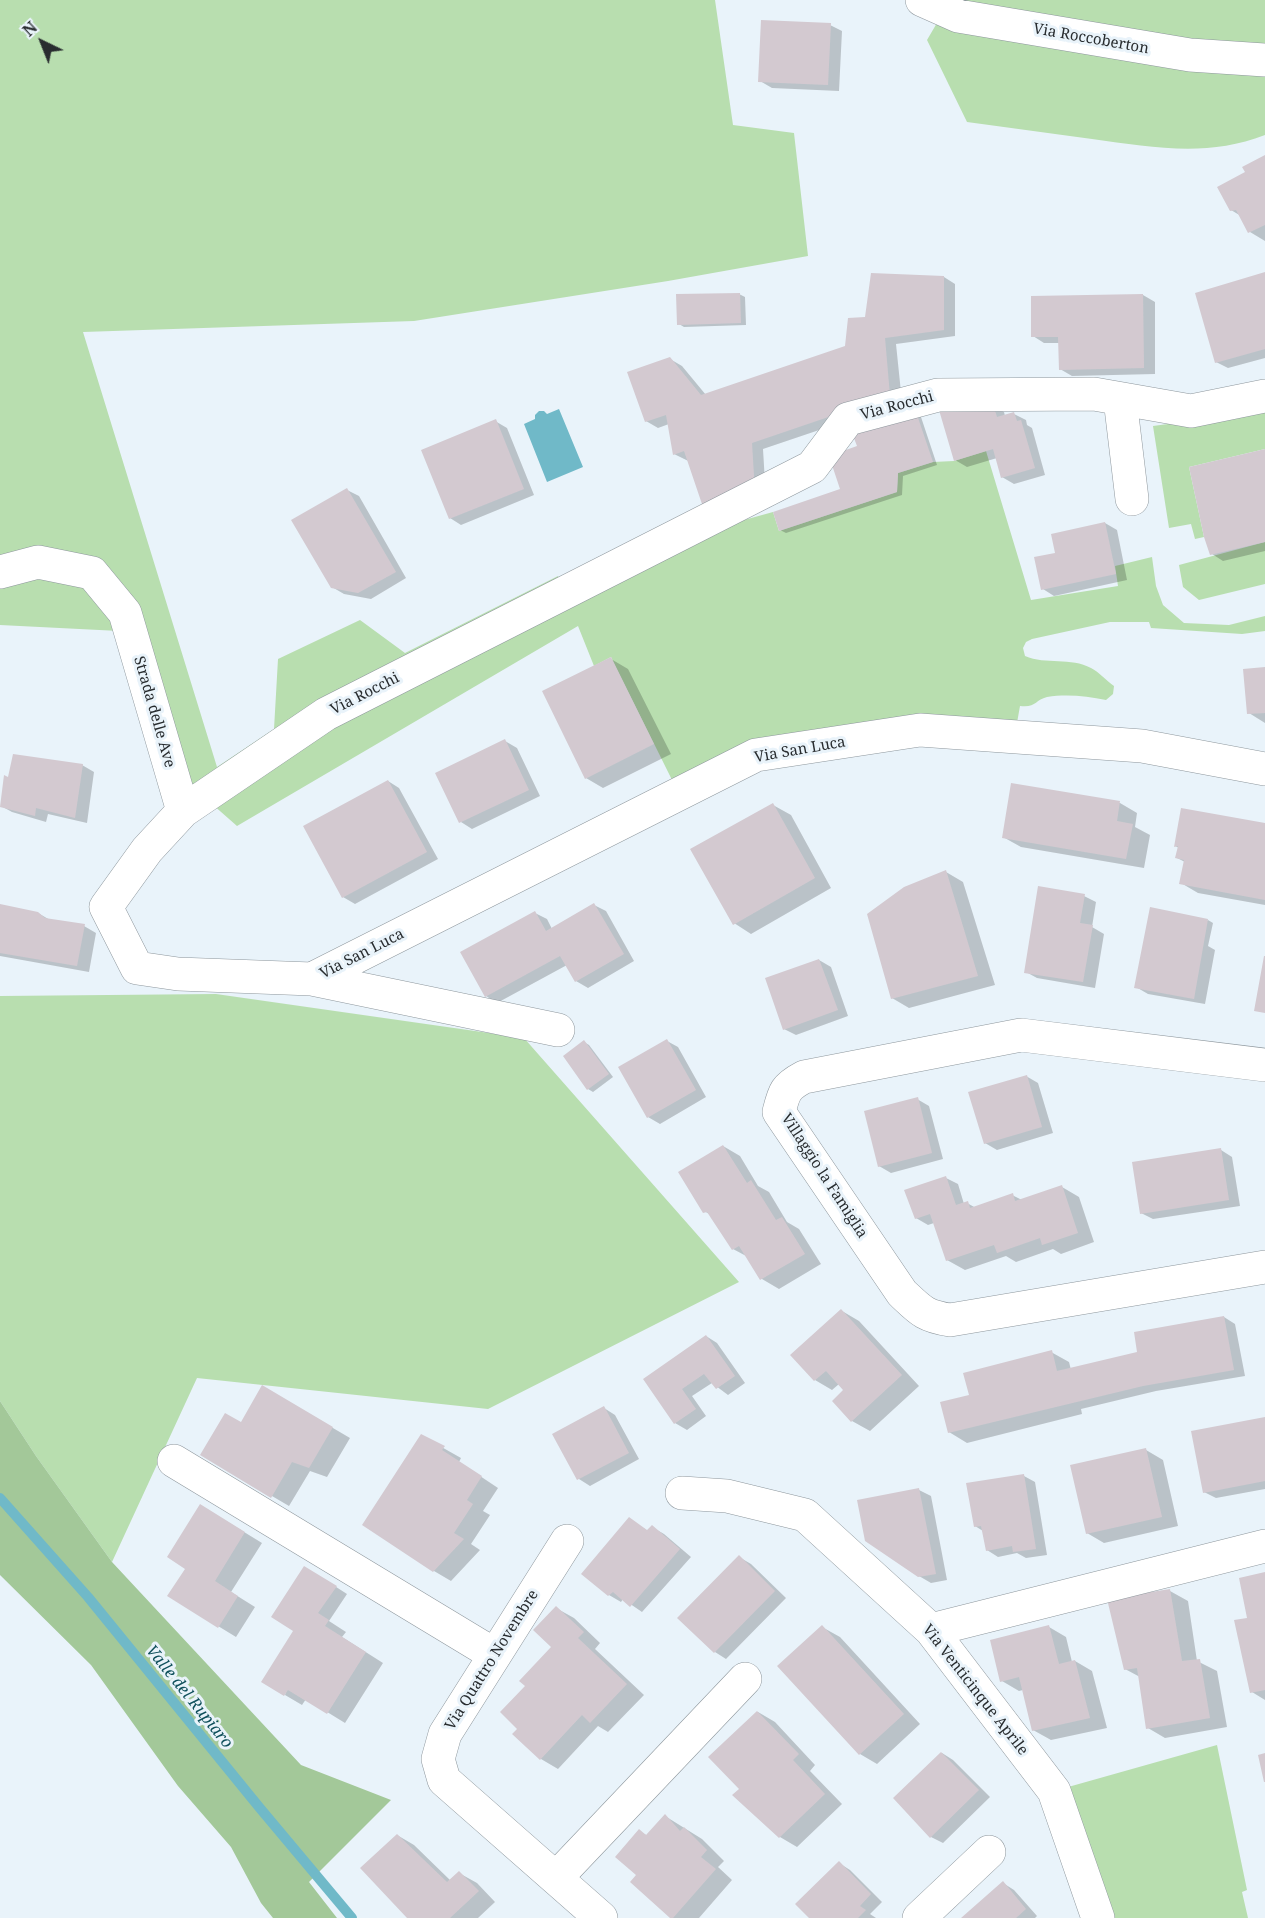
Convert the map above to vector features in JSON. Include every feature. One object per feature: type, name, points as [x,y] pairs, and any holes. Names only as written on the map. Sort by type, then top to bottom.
[{"type":"street","name":"Via Roccoberton","points":[[940,4],[958,16],[1190,55],[1265,60]]},
{"type":"street","name":"Via Rocchi","points":[[558,1030],[312,979],[178,974],[137,968],[106,907],[147,850],[183,811],[326,714],[812,467],[848,419],[938,395],[1094,394],[1191,411],[1265,396]]},
{"type":"street","points":[[1119,399],[1132,499]]},
{"type":"street","name":"Strada delle Ave","points":[[0,572],[38,562],[92,573],[125,613],[183,811]]},
{"type":"street","name":"Via San Luca","points":[[312,979],[756,755],[920,730],[1142,746],[1265,769]]},
{"type":"street","name":"Villaggio la Famiglia","points":[[1265,1065],[1022,1035],[804,1077],[791,1084],[784,1092],[779,1112],[902,1293],[931,1317],[950,1320],[1265,1267]]},
{"type":"street","points":[[174,1461],[495,1655]]},
{"type":"street","name":"Via Venticinque Aprile","points":[[682,1492],[727,1496],[805,1515],[931,1630],[1054,1791],[1098,1918]]},
{"type":"street","name":"Via Quattro Novembre","points":[[567,1541],[445,1734],[438,1759],[444,1780],[601,1918]]},
{"type":"street","points":[[931,1630],[1265,1546]]},
{"type":"street","points":[[556,1878],[745,1679]]},
{"type":"street","points":[[919,1918],[989,1852]]},
{"type":"green space","points":[[0,0],[715,0],[733,125],[794,133],[808,256],[668,281],[414,321],[83,332],[217,767],[274,729],[278,659],[360,620],[405,653],[558,576],[565,594],[697,533],[773,512],[779,531],[897,492],[898,473],[933,462],[954,461],[986,451],[1031,600],[1118,586],[1115,566],[1152,557],[1156,586],[1163,605],[1184,623],[1229,625],[1265,616],[1265,631],[1242,634],[1151,628],[1149,622],[1110,622],[1032,639],[1026,642],[1023,648],[1025,656],[1033,659],[1075,663],[1091,668],[1114,686],[1113,694],[1106,700],[1076,696],[1047,697],[1032,705],[1020,706],[1015,734],[967,732],[675,786],[611,657],[594,666],[578,626],[237,826],[187,782],[139,632],[0,625]]},
{"type":"green space","points":[[954,0],[1265,0],[1265,135],[1222,146],[1179,149],[967,122],[927,40],[944,11]]},
{"type":"green space","points":[[1265,411],[1265,449],[1189,467],[1204,537],[1195,539],[1191,524],[1169,528],[1153,426]]},
{"type":"green space","points":[[1265,542],[1265,584],[1199,600],[1183,587],[1179,565]]},
{"type":"green space","points":[[216,994],[524,1038],[739,1282],[488,1409],[197,1378],[112,1562],[36,1456],[0,1401],[0,996]]},
{"type":"green space","points":[[0,1401],[36,1456],[112,1562],[301,1765],[391,1800],[309,1882],[337,1918],[273,1918],[261,1903],[231,1847],[178,1786],[91,1665],[0,1575]]},
{"type":"green space","points":[[1217,1745],[1247,1890],[1242,1892],[1248,1918],[1098,1918],[1054,1791]]},
{"type":"water","points":[[559,409],[583,467],[547,482],[524,424],[535,419],[539,411],[547,414]]},
{"type":"building","points":[[761,20],[831,23],[828,85],[758,82]]},
{"type":"building","points":[[1265,155],[1265,225],[1248,233],[1236,210],[1230,211],[1217,187],[1245,172],[1242,167]]},
{"type":"building","points":[[1265,272],[1265,349],[1215,363],[1195,293]]},
{"type":"building","points":[[871,273],[944,276],[944,330],[885,338],[890,396],[752,443],[755,493],[704,510],[684,451],[673,455],[666,415],[645,422],[627,372],[670,357],[701,395],[845,346],[848,318],[865,317]]},
{"type":"building","points":[[740,293],[741,323],[677,325],[676,294]]},
{"type":"building","points":[[1143,294],[1144,368],[1059,370],[1058,337],[1031,337],[1031,296]]},
{"type":"building","points":[[993,404],[997,417],[1014,412],[1017,421],[1021,420],[1035,468],[1001,478],[993,449],[954,461],[939,410]]},
{"type":"building","points":[[916,412],[933,462],[898,473],[897,492],[779,531],[773,512],[840,489],[829,456],[857,446],[852,433]]},
{"type":"building","points":[[496,419],[524,489],[449,519],[421,450]]},
{"type":"building","points":[[1265,449],[1265,542],[1210,555],[1189,467]]},
{"type":"building","points":[[347,488],[396,572],[358,593],[331,588],[291,520]]},
{"type":"building","points":[[1105,522],[1116,574],[1041,590],[1034,557],[1055,553],[1051,534]]},
{"type":"building","points":[[611,657],[654,744],[585,779],[542,691]]},
{"type":"building","points":[[1265,667],[1265,713],[1247,714],[1243,669]]},
{"type":"building","points":[[505,739],[529,790],[459,823],[435,773]]},
{"type":"building","points":[[13,754],[83,764],[75,818],[36,808],[35,816],[0,807],[4,775],[8,777]]},
{"type":"building","points":[[388,780],[427,852],[342,898],[303,826]]},
{"type":"building","points":[[1011,783],[1120,801],[1117,821],[1133,824],[1126,859],[1002,838]]},
{"type":"building","points":[[773,803],[815,878],[733,925],[690,849]]},
{"type":"building","points":[[1181,808],[1265,823],[1265,900],[1179,884],[1184,860],[1175,858],[1178,846],[1174,847]]},
{"type":"building","points":[[946,870],[978,976],[891,999],[867,914],[904,887]]},
{"type":"building","points":[[1038,886],[1085,894],[1080,923],[1093,925],[1083,982],[1024,973]]},
{"type":"building","points":[[594,903],[624,954],[575,982],[560,956],[485,997],[460,952],[535,911],[546,931]]},
{"type":"building","points":[[0,904],[38,912],[45,918],[85,924],[77,966],[0,953]]},
{"type":"building","points":[[1150,907],[1208,919],[1194,999],[1134,988]]},
{"type":"building","points":[[1265,956],[1265,1013],[1254,1011]]},
{"type":"building","points":[[819,959],[838,1010],[783,1030],[765,978]]},
{"type":"building","points":[[667,1039],[696,1090],[647,1118],[618,1067]]},
{"type":"building","points":[[584,1040],[609,1074],[587,1090],[563,1056]]},
{"type":"building","points":[[1027,1075],[1042,1127],[984,1144],[968,1092]]},
{"type":"building","points":[[918,1097],[932,1153],[878,1167],[864,1111]]},
{"type":"building","points":[[723,1145],[747,1183],[751,1180],[776,1220],[782,1217],[805,1254],[760,1280],[739,1246],[732,1250],[707,1212],[703,1213],[678,1172]]},
{"type":"building","points":[[1221,1148],[1229,1200],[1140,1214],[1132,1162]]},
{"type":"building","points":[[946,1176],[956,1205],[968,1201],[970,1208],[1013,1193],[1015,1201],[1062,1185],[1078,1233],[1042,1245],[1040,1238],[997,1253],[994,1245],[946,1261],[930,1214],[915,1219],[904,1190]]},
{"type":"building","points":[[841,1309],[902,1375],[851,1422],[832,1401],[843,1390],[826,1371],[814,1381],[790,1355]]},
{"type":"building","points":[[1224,1316],[1234,1370],[1143,1386],[948,1433],[940,1402],[969,1395],[963,1373],[1052,1350],[1057,1371],[1137,1352],[1134,1332]]},
{"type":"building","points":[[706,1335],[735,1376],[716,1389],[704,1374],[682,1389],[696,1409],[674,1424],[643,1379]]},
{"type":"building","points":[[262,1385],[333,1427],[309,1468],[292,1462],[271,1498],[200,1455],[225,1413],[241,1422]]},
{"type":"building","points":[[604,1406],[629,1453],[577,1480],[552,1434]]},
{"type":"building","points":[[1265,1417],[1265,1481],[1203,1493],[1191,1431]]},
{"type":"building","points":[[421,1434],[445,1446],[442,1450],[482,1476],[467,1500],[473,1504],[454,1533],[464,1539],[433,1572],[362,1525]]},
{"type":"building","points":[[1146,1448],[1162,1517],[1086,1534],[1070,1465]]},
{"type":"building","points":[[1024,1474],[1036,1549],[1013,1552],[1012,1546],[986,1551],[981,1526],[974,1527],[966,1483]]},
{"type":"building","points":[[919,1488],[936,1574],[918,1577],[865,1541],[857,1500]]},
{"type":"building","points":[[200,1504],[245,1532],[215,1581],[238,1596],[218,1628],[167,1596],[185,1569],[167,1557]]},
{"type":"building","points":[[629,1517],[647,1530],[652,1525],[680,1549],[630,1607],[613,1592],[608,1596],[581,1574]]},
{"type":"building","points":[[739,1555],[775,1591],[714,1653],[677,1618]]},
{"type":"building","points":[[304,1566],[337,1586],[318,1613],[329,1620],[325,1626],[366,1652],[327,1714],[288,1690],[284,1696],[261,1682],[293,1631],[271,1617]]},
{"type":"building","points":[[1265,1572],[1265,1690],[1250,1693],[1234,1620],[1247,1618],[1239,1578]]},
{"type":"building","points":[[1170,1589],[1182,1661],[1200,1659],[1210,1718],[1146,1729],[1137,1668],[1124,1670],[1107,1599]]},
{"type":"building","points":[[556,1606],[584,1632],[578,1638],[627,1684],[590,1723],[582,1715],[540,1760],[512,1734],[517,1729],[500,1712],[525,1686],[519,1681],[551,1647],[533,1630]]},
{"type":"building","points":[[822,1625],[904,1714],[859,1755],[777,1666]]},
{"type":"building","points":[[1049,1625],[1059,1664],[1075,1660],[1090,1718],[1032,1731],[1019,1677],[1000,1682],[990,1640]]},
{"type":"building","points":[[757,1711],[799,1754],[793,1760],[825,1794],[779,1838],[732,1795],[739,1789],[708,1757]]},
{"type":"building","points":[[941,1752],[979,1790],[930,1838],[893,1798]]},
{"type":"building","points":[[1265,1753],[1265,1782],[1264,1782],[1258,1755]]},
{"type":"building","points":[[665,1814],[680,1831],[684,1827],[707,1850],[701,1857],[716,1869],[673,1918],[670,1918],[630,1882],[636,1875],[615,1857],[639,1829],[646,1835]]},
{"type":"building","points":[[397,1834],[447,1882],[459,1871],[479,1891],[450,1918],[407,1918],[360,1868]]},
{"type":"building","points":[[839,1861],[871,1894],[860,1906],[866,1910],[858,1918],[809,1918],[795,1904]]},
{"type":"building","points":[[1003,1881],[1026,1909],[1016,1918],[961,1918]]},
{"type":"waterway","name":"Valle del Rupiaro","points":[[0,1498],[88,1597],[352,1918]]}]
